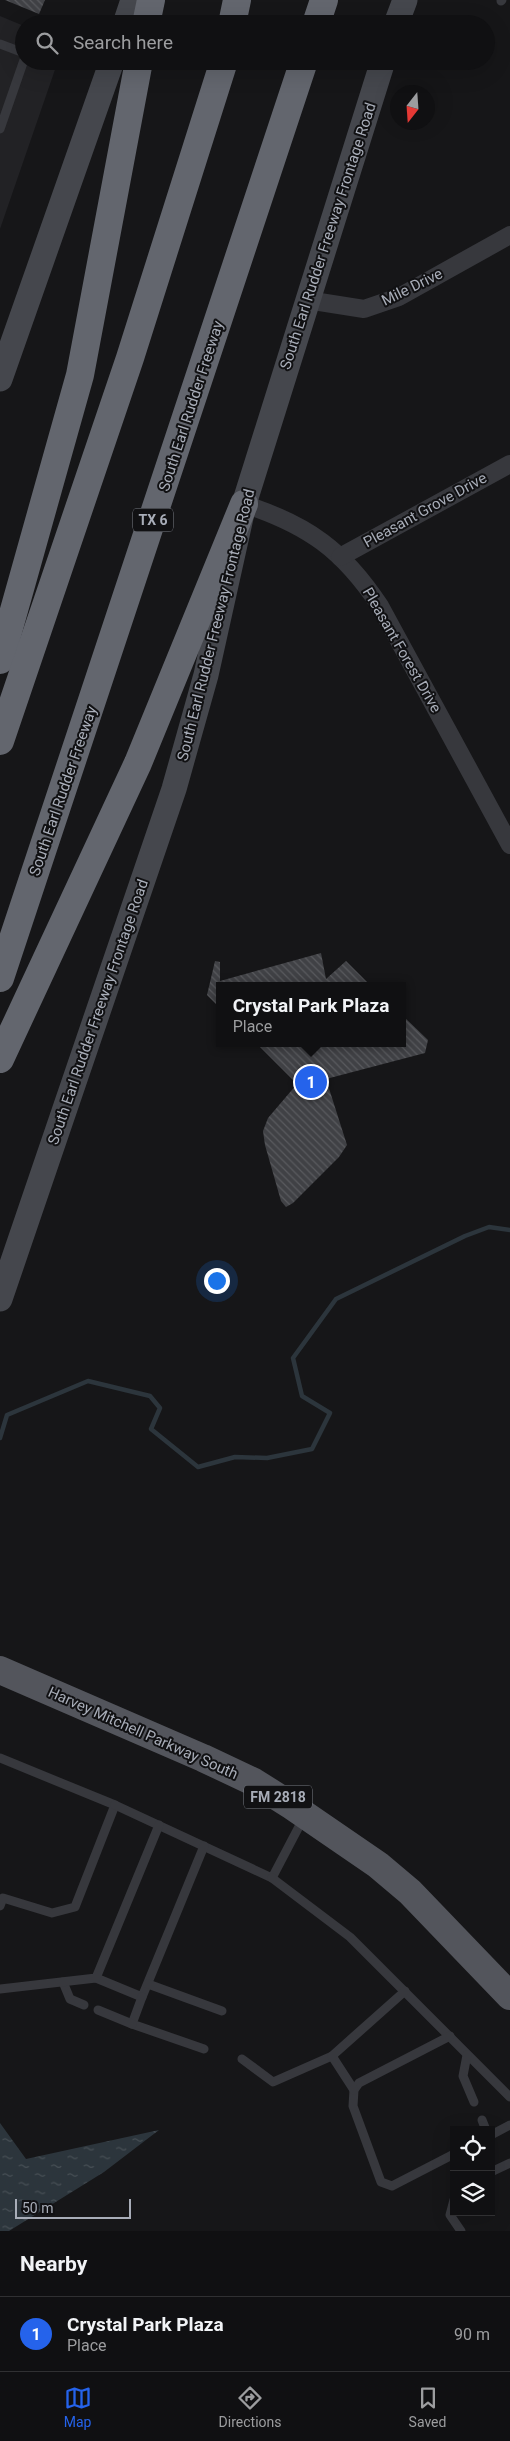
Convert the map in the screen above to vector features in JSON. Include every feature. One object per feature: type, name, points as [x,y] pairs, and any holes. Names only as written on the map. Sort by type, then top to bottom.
[{"type":"highway","points":[[148,15],[151,0]]},
{"type":"highway","points":[[234,15],[237,0]]},
{"type":"highway","points":[[319,15],[324,0]]},
{"type":"highway","points":[[0,660],[80,376],[137,70]]},
{"type":"highway","points":[[0,741],[133,349],[221,70]]},
{"type":"highway","name":"South Earl Rudder Freeway","points":[[0,978],[301,70]]},
{"type":"highway","points":[[0,1059],[138,763],[244,504]]},
{"type":"main road","points":[[128,15],[133,0]]},
{"type":"main road","points":[[399,15],[405,0]]},
{"type":"main road","points":[[0,379],[109,70]]},
{"type":"main road","name":"South Earl Rudder Freeway Frontage Road","points":[[0,1299],[174,788],[206,675],[244,504],[380,70]]},
{"type":"main road","name":"Harvey Mitchell Parkway South","points":[[0,1670],[254,1782],[378,1865],[410,1892],[510,1996]]},
{"type":"street","name":"Mile Drive","points":[[307,300],[364,309],[400,297],[510,235]]},
{"type":"street","name":"Pleasant Grove Drive","points":[[340,556],[510,464]]},
{"type":"street","name":"Pleasant Forest Drive","points":[[244,504],[280,516],[303,528],[340,556],[363,581],[380,606],[510,845]]},
{"type":"lane","points":[[0,44],[15,50]]},
{"type":"lane","points":[[0,129],[21,70]]},
{"type":"lane","points":[[0,1758],[115,1805],[272,1878],[350,1937],[510,2097]]},
{"type":"lane","points":[[1,1899],[52,1913],[74,1906],[115,1805]]},
{"type":"lane","points":[[272,1878],[305,1815]]},
{"type":"lane","points":[[96,1978],[159,1825]]},
{"type":"lane","points":[[132,2024],[204,1846]]},
{"type":"lane","points":[[0,1989],[96,1978],[142,1997]]},
{"type":"lane","points":[[63,1982],[70,1999],[84,2005]]},
{"type":"lane","points":[[148,1984],[222,2011]]},
{"type":"lane","points":[[242,2059],[273,2082],[332,2056],[404,1991]]},
{"type":"lane","points":[[98,2010],[204,2049]]},
{"type":"lane","points":[[450,2036],[359,2083],[354,2090],[353,2106],[381,2182],[392,2186],[450,2156]]},
{"type":"lane","points":[[467,2054],[463,2076],[474,2102]]},
{"type":"lane","points":[[332,2056],[354,2090]]},
{"type":"lane","points":[[482,2120],[484,2126]]},
{"type":"lane","points":[[495,2133],[510,2125]]},
{"type":"lane","points":[[493,2171],[510,2163]]},
{"type":"lane","points":[[451,2216],[460,2231]]},
{"type":"shaded area","points":[[0,16],[15,22],[15,70],[55,70],[0,229]]},
{"type":"water","points":[[0,2123],[26,2159],[159,2130],[104,2172],[9,2231],[0,2231]]},
{"type":"building","points":[[5,0],[45,0],[39,14]]},
{"type":"building","points":[[321,953],[326,979],[346,961],[367,982],[216,982],[216,1004],[207,995],[215,961],[220,962],[220,981]]},
{"type":"building","points":[[406,1019],[428,1040],[425,1053],[326,1079],[347,1145],[339,1157],[293,1203],[286,1207],[281,1201],[265,1145],[263,1131],[268,1118],[297,1084],[260,1047],[406,1047]]},
{"type":"waterway","points":[[0,1438],[7,1415],[88,1381],[150,1396],[160,1408],[151,1429],[198,1467],[235,1457],[267,1458],[312,1449],[330,1413],[302,1396],[293,1358],[336,1299],[465,1236],[489,1227],[510,1230]]},
{"type":"place","name":"Crystal Park Plaza","points":[[311,1082]]}]
